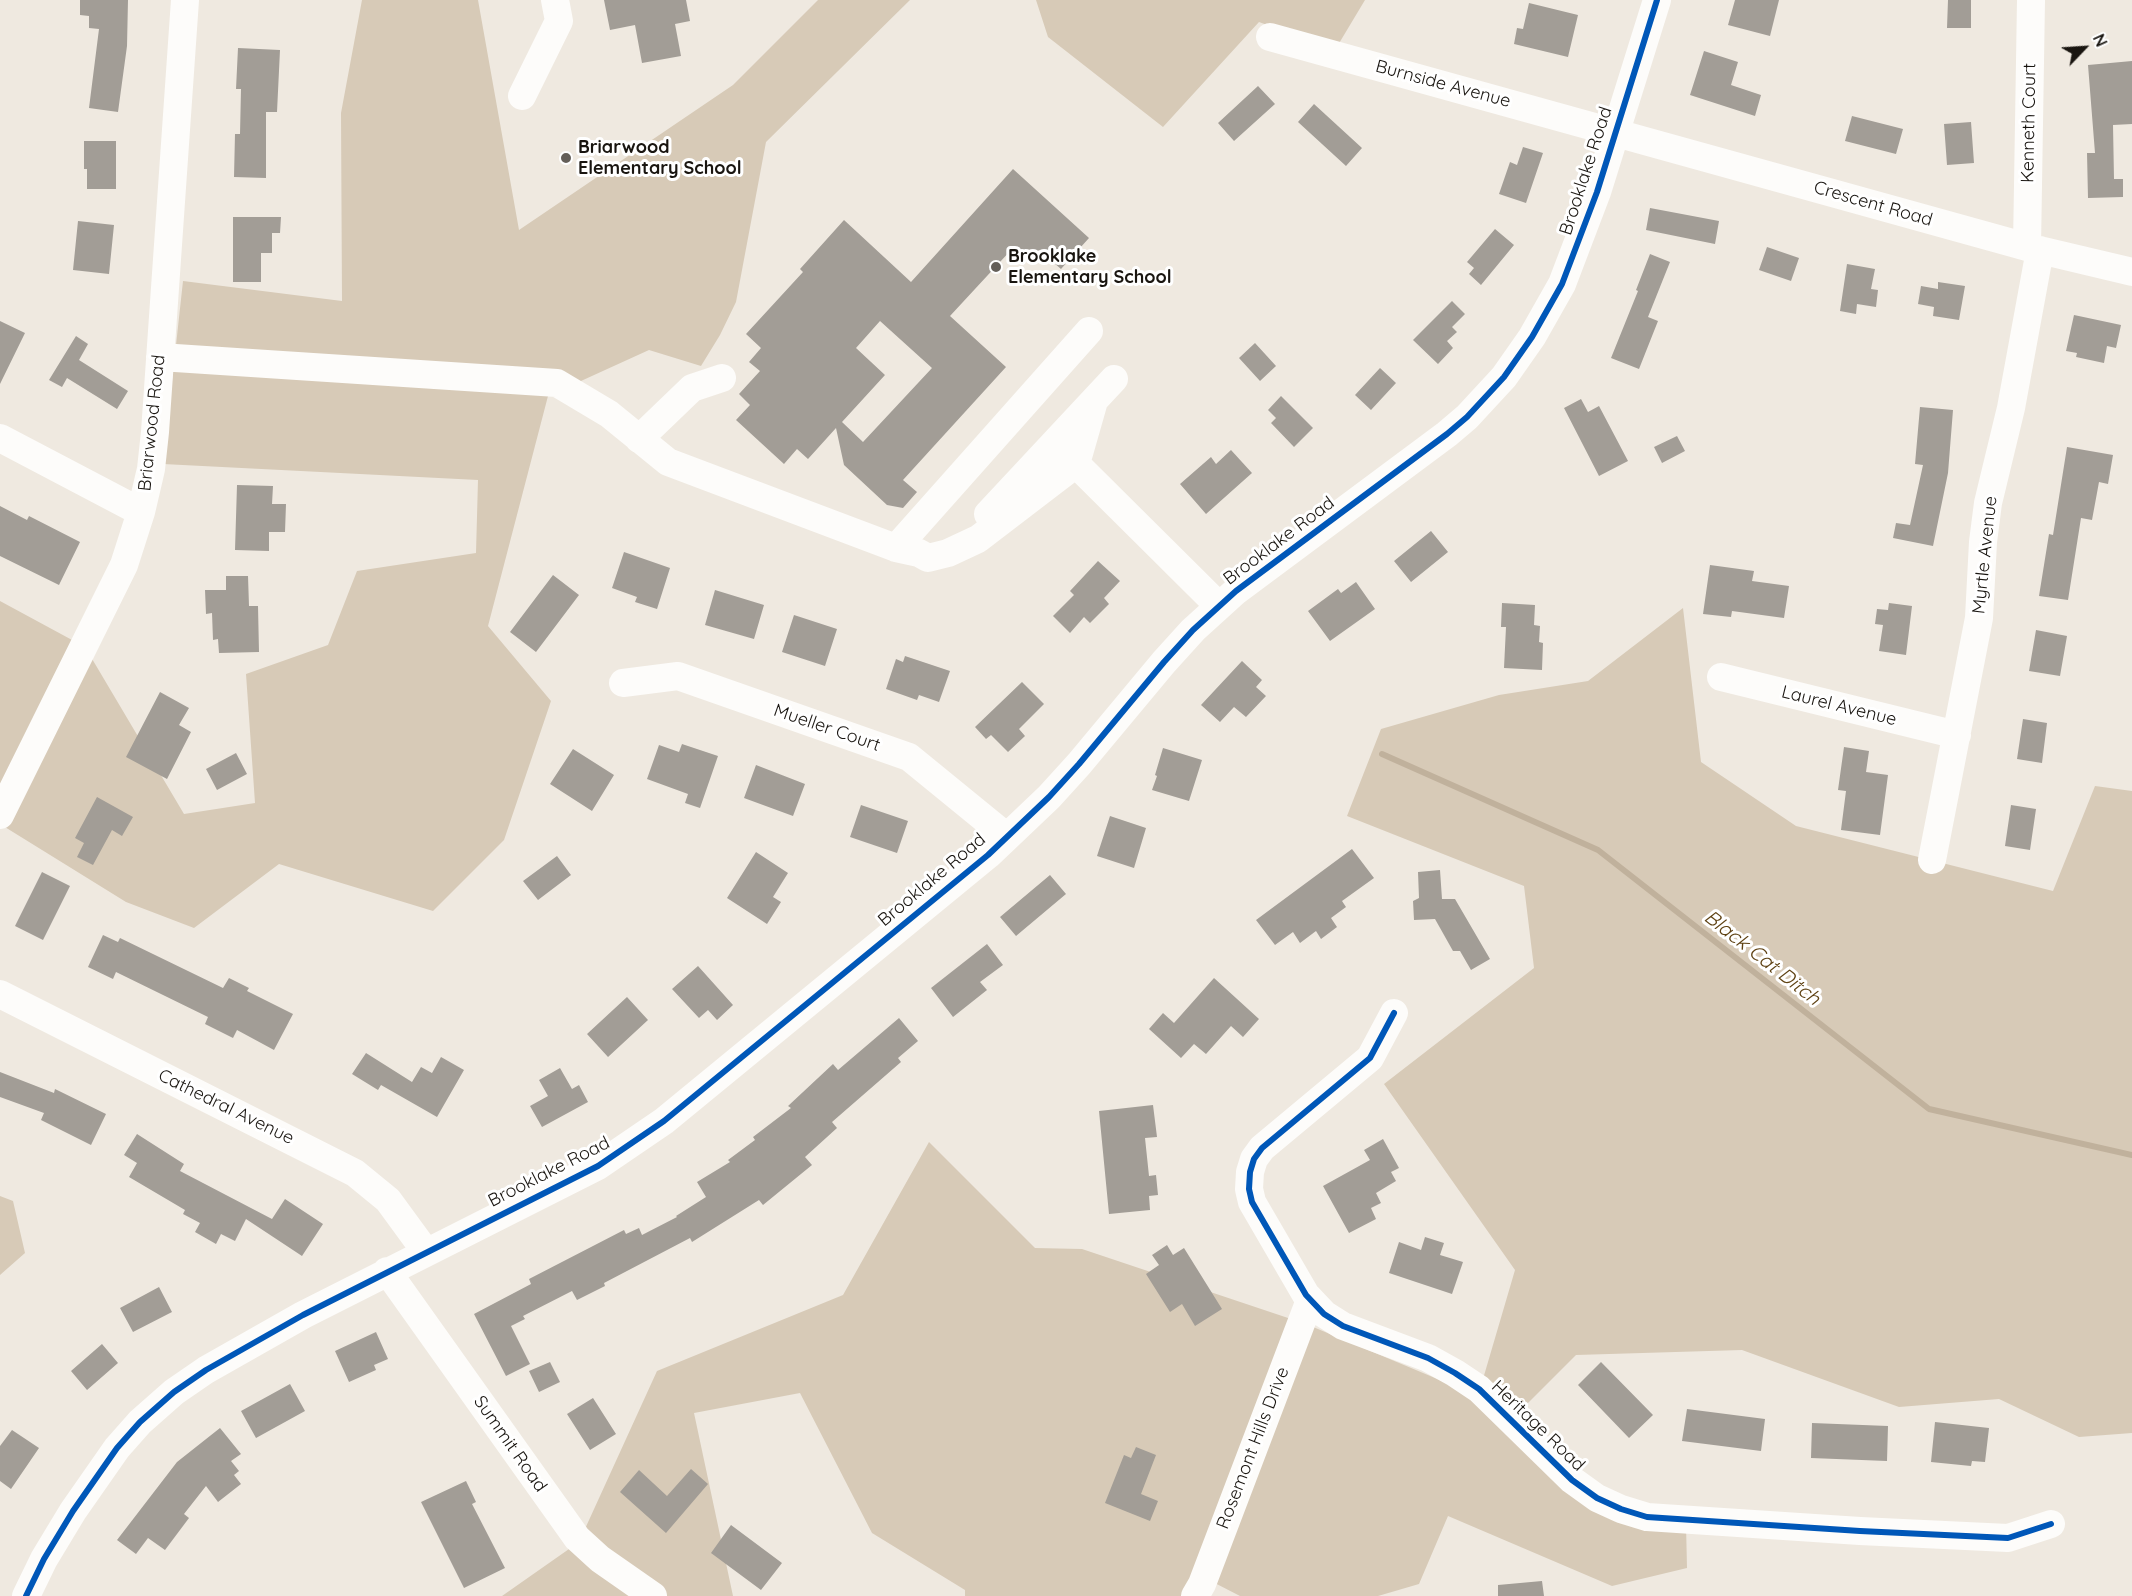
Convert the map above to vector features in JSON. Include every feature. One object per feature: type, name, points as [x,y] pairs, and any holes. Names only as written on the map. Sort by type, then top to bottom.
[{"type":"street","name":"Briarwood Road","points":[[0,815],[124,565],[141,512],[152,460],[185,0]]},
{"type":"street","points":[[522,96],[559,21],[555,0]]},
{"type":"street","name":"Brooklake Road","points":[[26,1596],[44,1559],[73,1511],[117,1448],[174,1392],[206,1370],[303,1315],[598,1166],[664,1121],[1007,837],[1049,797],[1079,764],[1193,630],[1236,591],[1447,434],[1473,411],[1504,377],[1532,337],[1562,284],[1616,131],[1657,0]]},
{"type":"street","name":"Kenneth Court","points":[[2031,0],[2034,248]]},
{"type":"street","name":"Burnside Avenue","points":[[1270,36],[1616,131]]},
{"type":"street","name":"Crescent Road","points":[[1616,131],[2034,248],[2132,272]]},
{"type":"street","name":"Myrtle Avenue","points":[[1932,860],[1979,618],[1983,542],[1988,503],[2011,408],[2034,248]]},
{"type":"street","points":[[908,551],[1089,331]]},
{"type":"street","points":[[160,357],[557,383],[609,414],[668,462],[928,558],[948,552],[978,538],[1076,464],[1094,401]]},
{"type":"street","points":[[639,439],[692,388],[722,378]]},
{"type":"street","points":[[908,551],[975,528],[1114,379]]},
{"type":"street","points":[[0,438],[141,512]]},
{"type":"street","points":[[1054,442],[1219,606]]},
{"type":"street","name":"Mueller Court","points":[[623,683],[678,676],[909,757],[1007,837]]},
{"type":"street","name":"Laurel Avenue","points":[[1721,677],[1957,735]]},
{"type":"street","name":"Cathedral Avenue","points":[[0,994],[355,1173],[388,1200],[426,1252]]},
{"type":"street","name":"Heritage Road","points":[[1394,1012],[1370,1058],[1262,1148],[1254,1159],[1250,1172],[1249,1189],[1252,1202],[1310,1300],[1324,1314],[1343,1326],[1428,1358],[1455,1372],[1479,1389],[1572,1480],[1598,1498],[1621,1509],[1647,1517],[2008,1538],[2051,1524]]},
{"type":"street","name":"Summit Road","points":[[387,1271],[577,1538],[600,1559],[653,1596]]},
{"type":"street","name":"Rosemont Hills Drive","points":[[1195,1596],[1206,1573],[1310,1300]]},
{"type":"shaded area","points":[[362,0],[478,0],[519,230],[733,85],[818,0],[910,0],[766,142],[736,302],[701,366],[649,350],[548,396],[488,626],[551,701],[504,840],[433,911],[279,864],[194,928],[126,902],[0,824],[0,601],[85,647],[184,814],[255,803],[246,674],[328,645],[357,571],[476,553],[478,480],[163,464],[183,281],[342,301],[341,113]]},
{"type":"shaded area","points":[[1036,0],[1365,0],[1335,50],[1259,22],[1163,127],[1048,37]]},
{"type":"shaded area","points":[[1683,608],[1701,762],[1796,826],[2053,891],[2095,786],[2132,791],[2132,1433],[2079,1437],[1999,1399],[1899,1407],[1742,1350],[1576,1355],[1510,1421],[1604,1503],[1686,1524],[1687,1568],[1612,1586],[1448,1516],[1419,1584],[1378,1596],[1240,1596],[1207,1579],[1194,1596],[965,1596],[965,1590],[872,1533],[800,1393],[694,1413],[733,1596],[502,1596],[579,1542],[657,1371],[843,1295],[929,1142],[1035,1248],[1082,1249],[1306,1324],[1478,1396],[1515,1270],[1384,1084],[1534,968],[1524,886],[1347,816],[1381,729],[1499,695],[1588,681]]},
{"type":"shaded area","points":[[0,1196],[13,1201],[25,1253],[0,1275]]},
{"type":"building","points":[[80,0],[128,0],[127,46],[118,112],[89,108],[99,29],[89,28],[89,16],[80,15]]},
{"type":"building","points":[[604,0],[686,0],[690,21],[675,24],[681,56],[642,63],[635,25],[610,30]]},
{"type":"building","points":[[1735,0],[1779,0],[1770,36],[1728,25]]},
{"type":"building","points":[[1948,0],[1971,0],[1971,28],[1947,28]]},
{"type":"building","points":[[1529,3],[1578,15],[1568,57],[1514,44],[1517,28],[1523,29]]},
{"type":"building","points":[[238,48],[280,50],[277,112],[266,112],[266,178],[234,177],[235,134],[240,134],[241,89],[236,89]]},
{"type":"building","points":[[1704,51],[1738,62],[1731,85],[1761,95],[1755,116],[1690,95]]},
{"type":"building","points":[[2132,61],[2132,124],[2113,125],[2114,179],[2123,179],[2123,197],[2088,198],[2087,153],[2095,153],[2088,65]]},
{"type":"building","points":[[1258,86],[1275,104],[1234,141],[1218,123]]},
{"type":"building","points":[[1314,104],[1362,148],[1346,166],[1298,122]]},
{"type":"building","points":[[1852,116],[1903,129],[1896,154],[1845,141]]},
{"type":"building","points":[[1971,122],[1974,163],[1947,165],[1944,124]]},
{"type":"building","points":[[84,141],[116,141],[116,189],[87,189]]},
{"type":"building","points":[[1523,147],[1543,153],[1526,203],[1499,194],[1510,162],[1517,165]]},
{"type":"building","points":[[1013,169],[1089,238],[1061,269],[1039,250],[1034,255],[1028,249],[1021,257],[1012,249],[950,316],[1006,367],[903,480],[917,492],[903,508],[887,505],[844,465],[836,428],[808,459],[797,449],[784,464],[736,420],[750,405],[739,394],[760,371],[749,362],[761,348],[746,334],[803,272],[800,269],[844,220],[911,282]],"holes":[[[880,321],[932,368],[863,442],[842,422],[885,375],[856,348]]]},
{"type":"building","points":[[1650,208],[1719,221],[1715,244],[1646,230]]},
{"type":"building","points":[[233,217],[281,217],[280,233],[272,233],[272,253],[261,253],[261,282],[233,282]]},
{"type":"building","points":[[78,221],[114,225],[109,274],[73,270]]},
{"type":"building","points":[[1495,229],[1514,245],[1481,285],[1469,274],[1474,268],[1467,262]]},
{"type":"building","points":[[1767,247],[1799,258],[1791,281],[1759,270]]},
{"type":"building","points":[[1650,254],[1670,262],[1648,317],[1658,321],[1639,369],[1611,358]]},
{"type":"building","points":[[1847,264],[1875,269],[1871,289],[1878,290],[1876,307],[1857,304],[1856,314],[1840,311]]},
{"type":"building","points":[[1938,282],[1965,286],[1959,320],[1933,316],[1934,307],[1918,304],[1921,286],[1938,289]]},
{"type":"building","points":[[1452,301],[1465,314],[1452,327],[1457,332],[1447,341],[1453,348],[1438,364],[1413,340]]},
{"type":"building","points":[[2074,315],[2121,325],[2116,348],[2107,346],[2104,363],[2076,357],[2077,353],[2066,351]]},
{"type":"building","points":[[0,321],[25,333],[0,384]]},
{"type":"building","points":[[76,336],[88,344],[79,360],[128,391],[117,409],[67,378],[62,387],[49,380]]},
{"type":"building","points":[[1255,343],[1276,366],[1260,381],[1239,358]]},
{"type":"building","points":[[1380,368],[1396,383],[1371,410],[1355,395]]},
{"type":"building","points":[[1281,396],[1313,428],[1294,447],[1271,423],[1276,418],[1268,410]]},
{"type":"building","points":[[1581,399],[1588,412],[1599,406],[1628,461],[1599,476],[1564,408]]},
{"type":"building","points":[[1920,407],[1953,410],[1948,473],[1933,546],[1893,538],[1896,523],[1910,525],[1923,465],[1915,464]]},
{"type":"building","points":[[1677,436],[1685,451],[1662,463],[1654,447]]},
{"type":"building","points":[[2067,447],[2113,455],[2108,484],[2099,482],[2092,520],[2081,518],[2068,600],[2039,596],[2049,534],[2053,535]]},
{"type":"building","points":[[1231,450],[1252,473],[1206,514],[1180,484],[1211,457],[1216,464]]},
{"type":"building","points":[[237,485],[273,486],[272,504],[286,504],[285,532],[269,532],[269,551],[235,550]]},
{"type":"building","points":[[0,506],[27,520],[29,516],[80,542],[59,585],[0,556]]},
{"type":"building","points":[[1431,531],[1448,552],[1411,582],[1394,561]]},
{"type":"building","points":[[624,552],[670,568],[657,609],[635,602],[637,597],[612,588]]},
{"type":"building","points":[[1098,561],[1120,581],[1104,598],[1109,604],[1090,623],[1084,617],[1070,633],[1053,616],[1074,595],[1070,591]]},
{"type":"building","points":[[1710,565],[1754,571],[1752,581],[1789,586],[1784,618],[1732,611],[1731,617],[1703,614]]},
{"type":"building","points":[[553,575],[579,595],[536,652],[510,632]]},
{"type":"building","points":[[226,576],[248,576],[249,606],[258,606],[259,652],[219,653],[218,639],[213,640],[212,613],[206,614],[205,590],[226,590]]},
{"type":"building","points":[[1356,582],[1375,609],[1330,641],[1308,611],[1338,589],[1341,593]]},
{"type":"building","points":[[715,590],[764,605],[754,639],[705,625]]},
{"type":"building","points":[[1502,603],[1535,605],[1534,625],[1540,626],[1539,642],[1543,643],[1542,670],[1504,668],[1506,627],[1501,627]]},
{"type":"building","points":[[1889,603],[1912,606],[1906,655],[1879,651],[1883,625],[1875,624],[1877,609],[1888,610]]},
{"type":"building","points":[[794,615],[837,629],[825,666],[782,652]]},
{"type":"building","points":[[2036,630],[2067,636],[2060,676],[2029,671]]},
{"type":"building","points":[[905,656],[950,671],[939,702],[919,695],[917,700],[886,689],[896,659],[903,662]]},
{"type":"building","points":[[1242,661],[1262,680],[1256,687],[1266,696],[1246,717],[1234,707],[1220,722],[1201,705]]},
{"type":"building","points":[[1022,682],[1044,704],[1019,729],[1025,736],[1008,752],[991,735],[986,739],[975,727]]},
{"type":"building","points":[[160,692],[189,708],[179,725],[191,732],[167,779],[126,757]]},
{"type":"building","points":[[2023,719],[2047,723],[2042,763],[2017,759]]},
{"type":"building","points":[[682,744],[718,756],[700,808],[685,803],[688,794],[647,779],[659,745],[679,752]]},
{"type":"building","points":[[1844,747],[1869,751],[1866,772],[1888,775],[1880,835],[1841,830],[1846,791],[1838,790]]},
{"type":"building","points":[[1163,748],[1202,760],[1189,801],[1152,790]]},
{"type":"building","points":[[573,749],[614,775],[592,811],[550,784]]},
{"type":"building","points":[[236,753],[247,774],[217,790],[206,769]]},
{"type":"building","points":[[756,765],[805,784],[793,816],[744,798]]},
{"type":"building","points":[[97,797],[133,817],[122,836],[112,830],[93,865],[77,857],[84,843],[75,838]]},
{"type":"building","points":[[861,805],[908,821],[897,853],[850,837]]},
{"type":"building","points":[[2011,805],[2036,809],[2030,850],[2005,846]]},
{"type":"building","points":[[1110,816],[1146,828],[1134,868],[1097,856]]},
{"type":"building","points":[[1352,849],[1374,878],[1342,901],[1346,907],[1331,918],[1337,927],[1321,939],[1316,931],[1300,943],[1293,932],[1275,945],[1256,920]]},
{"type":"building","points":[[756,852],[788,873],[773,897],[781,902],[767,924],[727,898]]},
{"type":"building","points":[[557,856],[571,875],[538,900],[523,881]]},
{"type":"building","points":[[1440,870],[1442,899],[1455,899],[1490,959],[1471,970],[1460,951],[1453,951],[1435,919],[1414,920],[1413,901],[1419,898],[1418,872]]},
{"type":"building","points":[[42,872],[70,886],[43,940],[15,926]]},
{"type":"building","points":[[1050,875],[1066,894],[1016,936],[1000,917]]},
{"type":"building","points":[[103,935],[118,942],[120,938],[223,988],[229,978],[249,988],[247,991],[293,1014],[274,1050],[237,1030],[233,1038],[205,1024],[208,1017],[116,972],[113,979],[88,967]]},
{"type":"building","points":[[987,944],[1003,965],[980,982],[987,990],[953,1017],[931,988]]},
{"type":"building","points":[[698,966],[733,1005],[717,1020],[708,1010],[699,1018],[672,989]]},
{"type":"building","points":[[1214,978],[1259,1019],[1243,1037],[1231,1026],[1206,1054],[1194,1044],[1181,1058],[1149,1029],[1163,1013],[1174,1023]]},
{"type":"building","points":[[627,997],[648,1020],[608,1057],[587,1034]]},
{"type":"building","points":[[899,1018],[918,1041],[898,1058],[901,1062],[832,1122],[837,1128],[805,1157],[812,1165],[763,1205],[759,1200],[692,1242],[690,1238],[604,1283],[605,1286],[577,1300],[572,1291],[523,1316],[525,1319],[511,1326],[530,1364],[506,1376],[474,1314],[531,1284],[529,1279],[624,1230],[626,1234],[639,1228],[642,1235],[677,1217],[706,1197],[697,1182],[730,1162],[728,1160],[755,1140],[753,1137],[791,1108],[788,1106],[833,1064],[838,1070]]},
{"type":"building","points":[[366,1053],[412,1082],[421,1067],[432,1073],[441,1057],[464,1070],[437,1117],[381,1085],[378,1090],[352,1074]]},
{"type":"building","points":[[560,1068],[572,1089],[579,1085],[588,1102],[542,1127],[530,1106],[548,1096],[539,1080]]},
{"type":"building","points":[[0,1072],[54,1093],[55,1089],[106,1114],[91,1145],[41,1120],[44,1113],[0,1097]]},
{"type":"building","points":[[1153,1105],[1157,1137],[1145,1138],[1149,1176],[1156,1175],[1158,1195],[1149,1196],[1150,1210],[1109,1214],[1099,1111]]},
{"type":"building","points":[[137,1134],[184,1164],[180,1171],[272,1219],[285,1199],[323,1224],[302,1256],[246,1219],[235,1241],[221,1234],[216,1244],[195,1232],[200,1223],[183,1214],[185,1210],[129,1177],[137,1163],[124,1155]]},
{"type":"building","points":[[1383,1139],[1399,1168],[1391,1172],[1396,1181],[1376,1193],[1381,1203],[1371,1208],[1376,1219],[1349,1233],[1323,1186],[1370,1160],[1364,1150]]},
{"type":"building","points":[[1425,1237],[1444,1243],[1440,1255],[1463,1262],[1452,1294],[1389,1273],[1399,1242],[1421,1250]]},
{"type":"building","points":[[1167,1245],[1173,1255],[1184,1248],[1222,1309],[1195,1326],[1182,1304],[1170,1312],[1146,1274],[1159,1265],[1152,1255]]},
{"type":"building","points":[[159,1287],[172,1312],[133,1332],[120,1308]]},
{"type":"building","points":[[376,1332],[388,1359],[374,1365],[376,1370],[349,1382],[335,1351]]},
{"type":"building","points":[[102,1344],[118,1363],[87,1390],[71,1371]]},
{"type":"building","points":[[550,1362],[560,1382],[539,1392],[529,1371]]},
{"type":"building","points":[[1601,1362],[1653,1415],[1629,1438],[1578,1385]]},
{"type":"building","points":[[290,1384],[305,1411],[256,1438],[241,1411]]},
{"type":"building","points":[[593,1398],[616,1434],[590,1450],[567,1414]]},
{"type":"building","points":[[1687,1409],[1765,1419],[1761,1451],[1682,1441]]},
{"type":"building","points":[[1935,1422],[1989,1428],[1985,1462],[1972,1461],[1971,1466],[1931,1462]]},
{"type":"building","points":[[1812,1423],[1888,1426],[1887,1461],[1811,1458]]},
{"type":"building","points":[[220,1428],[241,1454],[231,1461],[239,1471],[234,1475],[241,1484],[218,1502],[206,1486],[184,1514],[189,1518],[165,1550],[148,1538],[136,1554],[117,1540],[177,1462]]},
{"type":"building","points":[[12,1430],[39,1448],[11,1489],[0,1481],[0,1446]]},
{"type":"building","points":[[1136,1447],[1156,1455],[1141,1494],[1158,1501],[1150,1521],[1105,1503],[1124,1455],[1131,1458]]},
{"type":"building","points":[[691,1469],[708,1484],[666,1533],[620,1492],[639,1470],[667,1496]]},
{"type":"building","points":[[466,1481],[476,1502],[472,1504],[505,1568],[464,1588],[421,1502]]},
{"type":"building","points":[[731,1525],[782,1563],[761,1590],[711,1553]]},
{"type":"building","points":[[1542,1581],[1544,1596],[1498,1596],[1498,1585]]},
{"type":"waterway","name":"Black Cat Ditch","points":[[1382,754],[1598,850],[1929,1109],[2132,1155]]},
{"type":"cycle path","points":[[26,1596],[44,1559],[73,1511],[117,1448],[140,1422],[174,1392],[206,1370],[303,1315],[598,1166],[664,1121],[988,855],[1049,797],[1193,630],[1236,591],[1467,417],[1504,377],[1532,337],[1562,284],[1597,192],[1657,0]]},
{"type":"cycle path","points":[[1394,1013],[1370,1058],[1262,1148],[1254,1159],[1250,1172],[1249,1189],[1252,1202],[1306,1295],[1324,1314],[1343,1326],[1428,1358],[1455,1373],[1479,1389],[1572,1480],[1597,1498],[1647,1517],[2008,1538],[2051,1524]]},
{"type":"place","name":"Briarwood Elementary School","points":[[566,158]]},
{"type":"place","name":"Brooklake Elementary School","points":[[996,267]]}]
